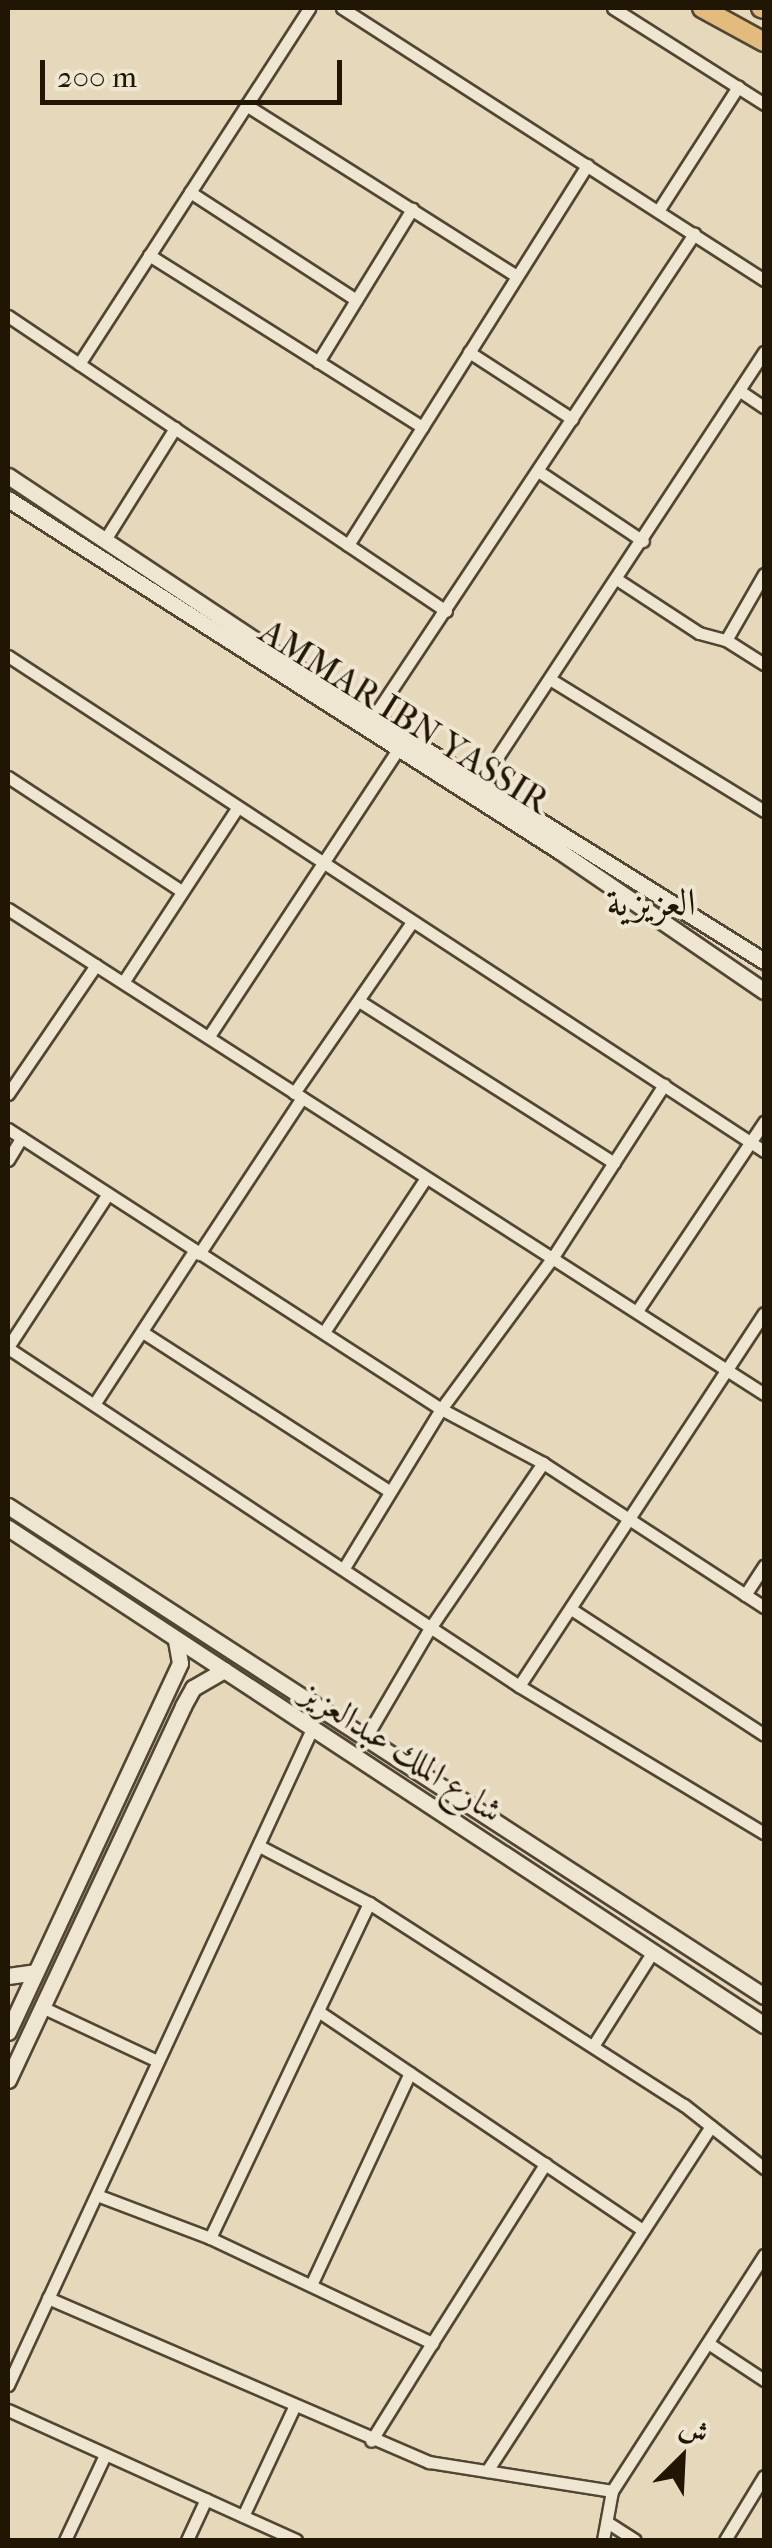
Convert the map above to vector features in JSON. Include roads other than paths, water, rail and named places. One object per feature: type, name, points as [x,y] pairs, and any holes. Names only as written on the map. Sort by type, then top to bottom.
[{"type":"main road","points":[[702,8],[764,42]]},
{"type":"street","points":[[79,364],[308,8]]},
{"type":"street","points":[[342,8],[764,280]]},
{"type":"street","points":[[613,8],[764,104]]},
{"type":"street","points":[[658,210],[738,87]]},
{"type":"street","points":[[246,105],[517,276]]},
{"type":"street","points":[[348,544],[587,165]]},
{"type":"street","points":[[190,192],[356,300]]},
{"type":"street","points":[[318,362],[412,210]]},
{"type":"street","points":[[374,716],[694,234]]},
{"type":"street","points":[[150,254],[422,428]]},
{"type":"street","points":[[8,316],[446,611]]},
{"type":"street","points":[[469,352],[572,419]]},
{"type":"street","points":[[481,782],[553,680],[764,352]]},
{"type":"street","points":[[740,391],[764,407]]},
{"type":"street","points":[[106,538],[174,428]]},
{"type":"street","points":[[538,471],[642,541]]},
{"type":"street","name":"AMMAR IBN YASSIR","points":[[8,476],[374,716],[764,962]]},
{"type":"street","name":"AMMAR IBN YASSIR","points":[[8,499],[397,751],[561,852],[764,991]]},
{"type":"street","points":[[726,640],[764,574]]},
{"type":"street","points":[[618,580],[699,633],[726,640],[764,664]]},
{"type":"street","points":[[8,656],[236,810],[764,1151]]},
{"type":"street","points":[[553,680],[763,807]]},
{"type":"street","points":[[209,1036],[397,751]]},
{"type":"street","points":[[8,776],[180,890]]},
{"type":"street","points":[[124,980],[236,810]]},
{"type":"street","points":[[8,912],[124,980],[424,1181],[553,1257],[764,1394]]},
{"type":"street","points":[[95,1403],[412,922]]},
{"type":"street","points":[[8,1094],[96,965]]},
{"type":"street","points":[[359,1001],[614,1163]]},
{"type":"street","points":[[344,1568],[388,1490],[553,1257],[664,1086]]},
{"type":"street","points":[[637,1311],[764,1122]]},
{"type":"street","points":[[8,1129],[196,1252],[326,1329],[442,1409],[542,1462],[764,1607]]},
{"type":"street","points":[[8,1160],[21,1138]]},
{"type":"street","points":[[326,1329],[424,1181]]},
{"type":"street","points":[[106,1194],[8,1348],[519,1686],[764,1834]]},
{"type":"street","points":[[519,1686],[764,1313]]},
{"type":"street","points":[[144,1333],[388,1490]]},
{"type":"street","points":[[366,1737],[430,1628],[542,1462]]},
{"type":"street","name":"شارع الملك عبدالعزيز","points":[[8,1506],[764,1996]]},
{"type":"street","name":"شارع الملك عبدالعزيز","points":[[8,1528],[764,2025]]},
{"type":"street","points":[[745,1595],[764,1566]]},
{"type":"street","points":[[571,1609],[764,1735]]},
{"type":"street","points":[[11,2025],[181,1658],[176,1640]]},
{"type":"street","points":[[8,2080],[193,1688],[224,1670]]},
{"type":"street","points":[[172,1677],[193,1688]]},
{"type":"street","points":[[8,2385],[155,2060],[312,1729]]},
{"type":"street","points":[[259,1846],[369,1903],[592,2046],[711,2126],[764,2168]]},
{"type":"street","points":[[210,2238],[369,1903]]},
{"type":"street","points":[[592,2046],[652,1953]]},
{"type":"street","points":[[8,1976],[36,1972]]},
{"type":"street","points":[[8,1998],[11,2025]]},
{"type":"street","points":[[42,2007],[155,2060]]},
{"type":"street","points":[[318,2011],[643,2230]]},
{"type":"street","points":[[311,2286],[410,2073]]},
{"type":"street","points":[[487,2471],[711,2126]]},
{"type":"street","points":[[371,2440],[545,2164]]},
{"type":"street","points":[[97,2195],[210,2238],[432,2343]]},
{"type":"street","points":[[603,2540],[612,2491],[764,2255]]},
{"type":"street","points":[[48,2298],[429,2462],[612,2491]]},
{"type":"street","points":[[708,2344],[764,2380]]},
{"type":"street","points":[[243,2516],[294,2406]]},
{"type":"street","points":[[8,2410],[296,2540]]},
{"type":"street","points":[[65,2540],[105,2456]]},
{"type":"street","points":[[725,2540],[764,2480]]},
{"type":"street","points":[[187,2540],[206,2498]]},
{"type":"street","points":[[606,2522],[634,2540]]},
{"type":"district","name":"العزيزية","points":[[651,903]]}]
